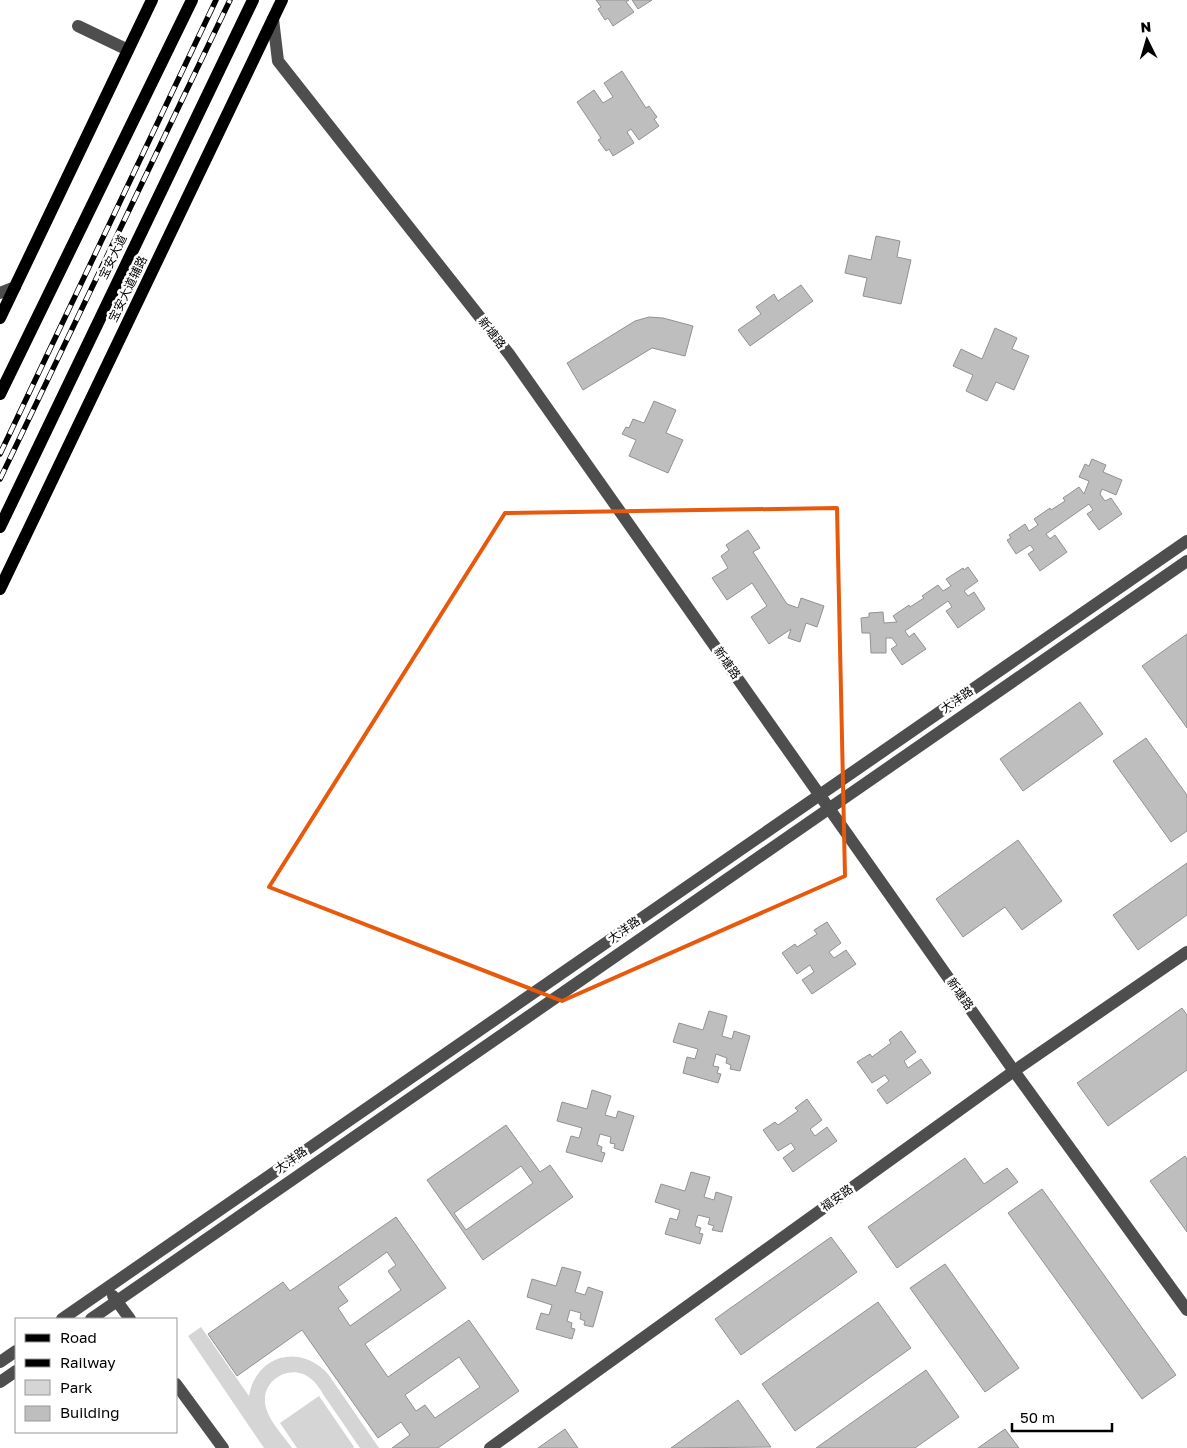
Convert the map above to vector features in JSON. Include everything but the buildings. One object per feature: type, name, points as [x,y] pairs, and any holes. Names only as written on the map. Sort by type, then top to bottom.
[{"type":"main road","points":[[0,318],[152,0]]},
{"type":"main road","points":[[0,394],[192,0]]},
{"type":"main road","name":"宝安大道","points":[[0,527],[253,0]]},
{"type":"main road","name":"宝安大道辅路","points":[[0,589],[282,0]]},
{"type":"street","name":"新塘路","points":[[273,19],[278,62],[509,354],[1014,1071],[1187,1310]]},
{"type":"street","points":[[78,26],[128,50]]},
{"type":"street","points":[[0,293],[15,287]]},
{"type":"street","name":"大洋路","points":[[63,1318],[1187,541]]},
{"type":"street","name":"大洋路","points":[[92,1318],[1187,561]]},
{"type":"street","name":"福安路","points":[[490,1448],[1014,1071],[1187,952]]},
{"type":"street","points":[[107,1288],[129,1318]]},
{"type":"street","points":[[0,1362],[15,1352]]},
{"type":"street","points":[[0,1382],[15,1372]]},
{"type":"street","points":[[178,1387],[223,1448]]},
{"type":"highlighted area","points":[[837,508],[845,876],[562,1001],[269,887],[505,513]]},
{"type":"green space","points":[[201,1327],[249,1396],[253,1382],[260,1371],[270,1363],[281,1358],[293,1357],[317,1364],[328,1374],[379,1448],[360,1448],[316,1383],[304,1374],[296,1372],[288,1373],[274,1380],[266,1393],[265,1402],[268,1414],[292,1448],[264,1448],[188,1336]]},
{"type":"green space","points":[[319,1396],[353,1448],[297,1448],[280,1423]]},
{"type":"railway","points":[[0,454],[216,0]]},
{"type":"railway","points":[[0,479],[230,0]]}]
